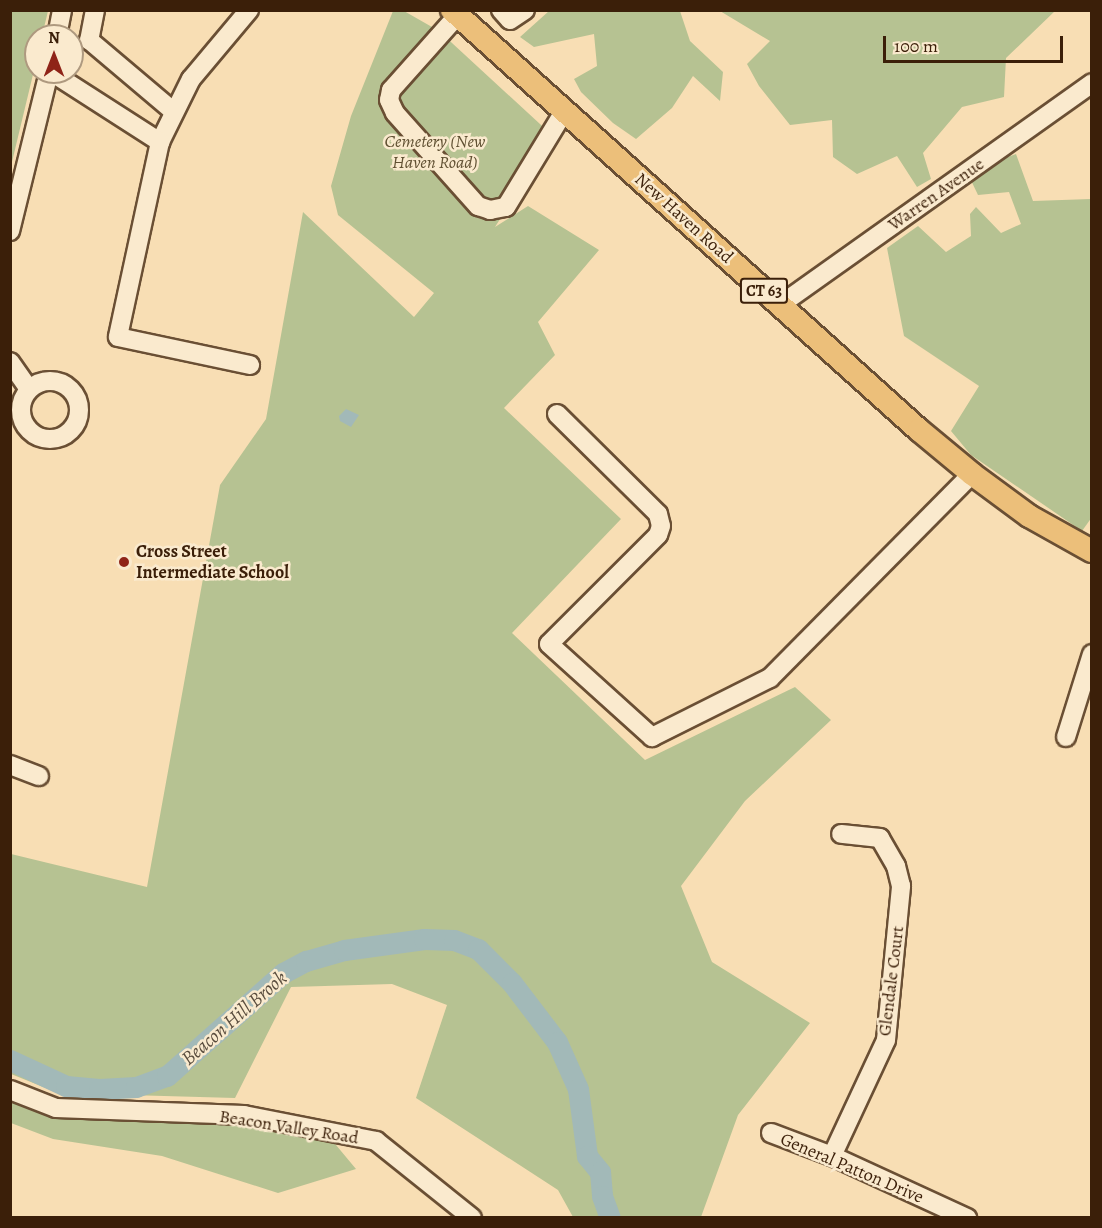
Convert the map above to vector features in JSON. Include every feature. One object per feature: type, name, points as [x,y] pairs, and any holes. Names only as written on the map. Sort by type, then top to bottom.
[{"type":"main road","name":"New Haven Road","points":[[455,13],[972,474],[1029,516],[1092,551]]},
{"type":"street","points":[[95,10],[89,40],[173,111]]},
{"type":"street","points":[[249,10],[191,79],[173,111],[160,142],[118,337],[250,365]]},
{"type":"street","points":[[501,10],[510,20],[525,10]]},
{"type":"street","points":[[455,13],[391,90],[389,100],[395,113],[478,206],[490,210],[506,207],[565,110]]},
{"type":"street","name":"Warren Avenue","points":[[780,305],[1092,83]]},
{"type":"street","points":[[10,231],[47,84]]},
{"type":"street","points":[[69,84],[160,142]]},
{"type":"street","points":[[10,362],[29,389]]},
{"type":"street","points":[[557,414],[658,514],[661,526],[658,536],[549,644],[652,737],[770,678],[972,474]]},
{"type":"street","points":[[1066,737],[1092,654]]},
{"type":"street","points":[[10,765],[39,776]]},
{"type":"street","name":"Glendale Court","points":[[832,1156],[886,1040],[901,886],[896,866],[880,838],[840,834]]},
{"type":"street","name":"Beacon Valley Road","points":[[10,1090],[56,1107],[244,1115],[376,1141],[472,1218]]},
{"type":"street","name":"General Patton Drive","points":[[771,1133],[832,1156],[967,1218]]},
{"type":"green space","points":[[11,10],[48,11],[45,24],[24,24],[24,84],[31,84],[11,166]]},
{"type":"green space","name":"Cemetery (New Haven Road)","points":[[393,11],[404,11],[439,31],[553,136],[495,227],[528,206],[599,250],[538,322],[555,355],[504,408],[621,519],[512,633],[645,760],[795,687],[831,720],[745,801],[681,886],[712,962],[810,1023],[738,1115],[701,1217],[573,1217],[558,1190],[416,1098],[447,1005],[392,984],[291,987],[235,1098],[58,1093],[11,1074],[11,854],[147,887],[220,485],[266,419],[303,212],[414,317],[434,293],[338,215],[331,186],[351,116]]},
{"type":"green space","points":[[549,11],[680,11],[690,41],[723,72],[720,101],[693,76],[672,108],[636,139],[613,123],[581,92],[574,79],[597,66],[594,34],[534,47],[520,37]]},
{"type":"green space","points":[[720,11],[1055,11],[1006,58],[1004,97],[962,107],[923,153],[931,179],[917,187],[897,156],[857,174],[833,157],[832,120],[790,125],[759,86],[747,64],[770,41]]},
{"type":"green space","points":[[1016,154],[1033,201],[1091,199],[1092,517],[1082,531],[971,455],[951,431],[979,386],[904,336],[887,248],[918,226],[946,252],[971,236],[970,214],[976,207],[1001,233],[1021,224],[1009,192],[978,195],[967,172]]},
{"type":"green space","points":[[11,1097],[232,1120],[331,1139],[356,1169],[278,1193],[162,1156],[53,1139],[11,1123]]},
{"type":"water","points":[[346,409],[359,415],[351,427],[340,421],[339,416]]},
{"type":"waterway","name":"Beacon Hill Brook","points":[[10,1060],[66,1086],[99,1089],[136,1087],[167,1076],[283,973],[306,961],[344,950],[424,939],[454,940],[478,949],[512,983],[557,1042],[578,1089],[587,1156],[600,1172],[602,1196],[610,1218]]},
{"type":"place","name":"Cross Street Intermediate School","points":[[124,562]]}]
